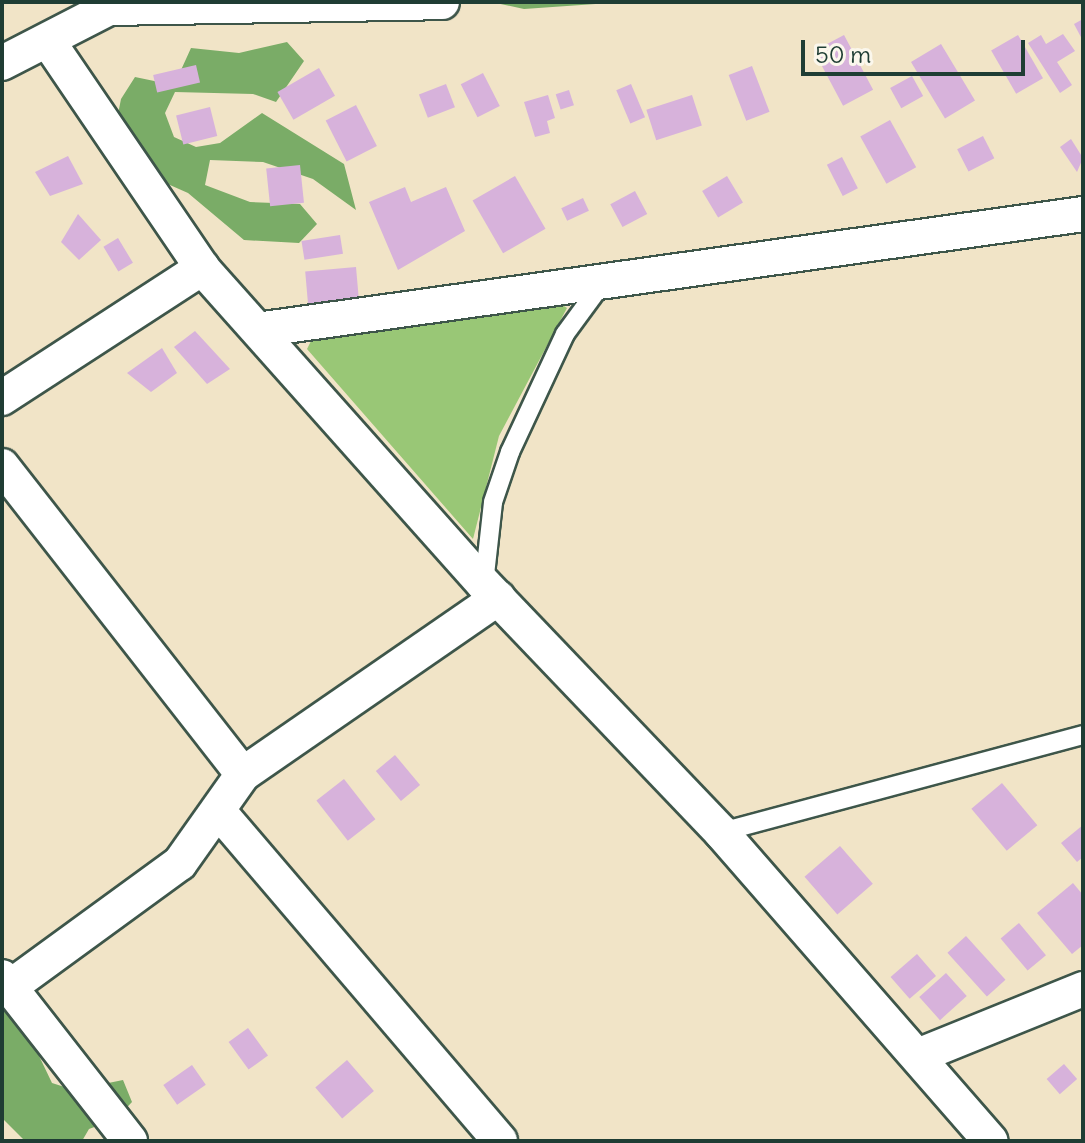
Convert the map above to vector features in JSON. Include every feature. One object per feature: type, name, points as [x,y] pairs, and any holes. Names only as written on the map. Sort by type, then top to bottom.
[{"type":"street","points":[[2,63],[48,41],[109,5],[442,2]]},
{"type":"street","points":[[48,41],[202,268],[264,329],[491,591],[721,832],[920,1055],[991,1141]]},
{"type":"street","points":[[264,329],[1083,214]]},
{"type":"street","points":[[2,398],[202,268]]},
{"type":"street","points":[[2,466],[243,774]]},
{"type":"street","points":[[130,1141],[6,982],[180,863],[220,813],[243,774],[491,591]]},
{"type":"street","points":[[220,813],[500,1141]]},
{"type":"street","points":[[920,1055],[1083,989]]},
{"type":"lane","points":[[491,591],[493,502],[510,452],[565,334],[604,281]]},
{"type":"lane","points":[[721,832],[1083,735]]},
{"type":"green space","points":[[491,2],[624,2],[524,9]]},
{"type":"green space","points":[[287,42],[304,61],[276,102],[253,94],[175,92],[165,113],[174,137],[196,147],[220,143],[262,113],[344,164],[356,210],[313,179],[263,162],[210,160],[205,185],[250,202],[300,204],[317,224],[299,243],[244,240],[188,193],[136,170],[116,124],[121,99],[135,77],[159,82],[181,70],[191,48],[239,53]]},
{"type":"green space","points":[[561,304],[567,308],[499,436],[473,539],[307,349],[312,339]]},
{"type":"green space","points":[[2,1006],[30,1037],[52,1083],[74,1090],[123,1080],[132,1102],[116,1119],[89,1129],[82,1141],[25,1141],[2,1118]]},
{"type":"building","points":[[1083,19],[1083,41],[1074,24]]},
{"type":"building","points":[[1063,34],[1075,51],[1057,62],[1072,85],[1060,93],[1028,43],[1041,35],[1046,44]]},
{"type":"building","points":[[844,35],[873,90],[843,106],[814,51]]},
{"type":"building","points":[[1018,35],[1043,78],[1016,94],[991,50]]},
{"type":"building","points":[[941,44],[975,101],[945,119],[911,62]]},
{"type":"building","points":[[196,65],[200,83],[157,92],[153,75]]},
{"type":"building","points":[[752,66],[770,112],[746,121],[729,75]]},
{"type":"building","points":[[319,68],[335,96],[293,120],[277,92]]},
{"type":"building","points":[[483,73],[500,106],[478,117],[461,84]]},
{"type":"building","points":[[912,76],[923,96],[901,108],[890,88]]},
{"type":"building","points":[[446,84],[455,107],[428,118],[419,94]]},
{"type":"building","points":[[631,84],[645,117],[630,123],[616,90]]},
{"type":"building","points":[[569,90],[574,105],[561,110],[556,94]]},
{"type":"building","points":[[548,95],[555,118],[547,121],[550,133],[535,137],[524,102]]},
{"type":"building","points":[[692,95],[702,125],[656,140],[646,110]]},
{"type":"building","points":[[356,105],[377,146],[347,161],[326,120]]},
{"type":"building","points":[[210,107],[217,136],[183,145],[176,115]]},
{"type":"building","points":[[890,120],[916,167],[886,184],[860,136]]},
{"type":"building","points":[[983,136],[994,158],[969,171],[957,149]]},
{"type":"building","points":[[1071,139],[1083,158],[1077,172],[1060,147]]},
{"type":"building","points":[[68,156],[83,184],[50,196],[35,172]]},
{"type":"building","points":[[842,157],[858,188],[843,196],[827,165]]},
{"type":"building","points":[[300,165],[304,203],[270,206],[266,169]]},
{"type":"building","points":[[515,176],[546,229],[503,253],[473,201]]},
{"type":"building","points":[[727,176],[743,203],[718,218],[702,191]]},
{"type":"building","points":[[405,187],[411,202],[446,187],[465,231],[398,270],[369,202]]},
{"type":"building","points":[[635,191],[647,214],[622,227],[610,204]]},
{"type":"building","points":[[583,198],[589,211],[567,221],[561,208]]},
{"type":"building","points":[[78,214],[101,240],[79,260],[61,242]]},
{"type":"building","points":[[340,235],[343,254],[304,260],[301,241]]},
{"type":"building","points":[[118,238],[133,263],[118,272],[103,247]]},
{"type":"building","points":[[356,267],[359,301],[308,305],[305,271]]},
{"type":"building","points":[[195,331],[230,369],[207,384],[174,347]]},
{"type":"building","points":[[162,348],[177,373],[151,392],[127,373]]},
{"type":"building","points":[[395,755],[420,785],[401,801],[376,771]]},
{"type":"building","points":[[344,779],[375,819],[348,841],[316,801]]},
{"type":"building","points":[[1002,783],[1037,825],[1007,851],[971,809]]},
{"type":"building","points":[[1083,825],[1083,857],[1077,862],[1061,843]]},
{"type":"building","points":[[840,846],[873,884],[837,915],[805,877]]},
{"type":"building","points":[[1073,883],[1083,895],[1083,945],[1072,954],[1037,913]]},
{"type":"building","points":[[1019,923],[1046,955],[1028,971],[1001,938]]},
{"type":"building","points":[[966,936],[1005,980],[987,997],[947,953]]},
{"type":"building","points":[[917,954],[936,976],[910,999],[891,977]]},
{"type":"building","points":[[946,973],[967,996],[940,1020],[919,997]]},
{"type":"building","points":[[248,1028],[268,1056],[249,1070],[229,1042]]},
{"type":"building","points":[[347,1060],[374,1091],[342,1118],[315,1088]]},
{"type":"building","points":[[1064,1064],[1077,1079],[1060,1094],[1047,1079]]},
{"type":"building","points":[[192,1065],[206,1085],[177,1105],[163,1085]]}]
